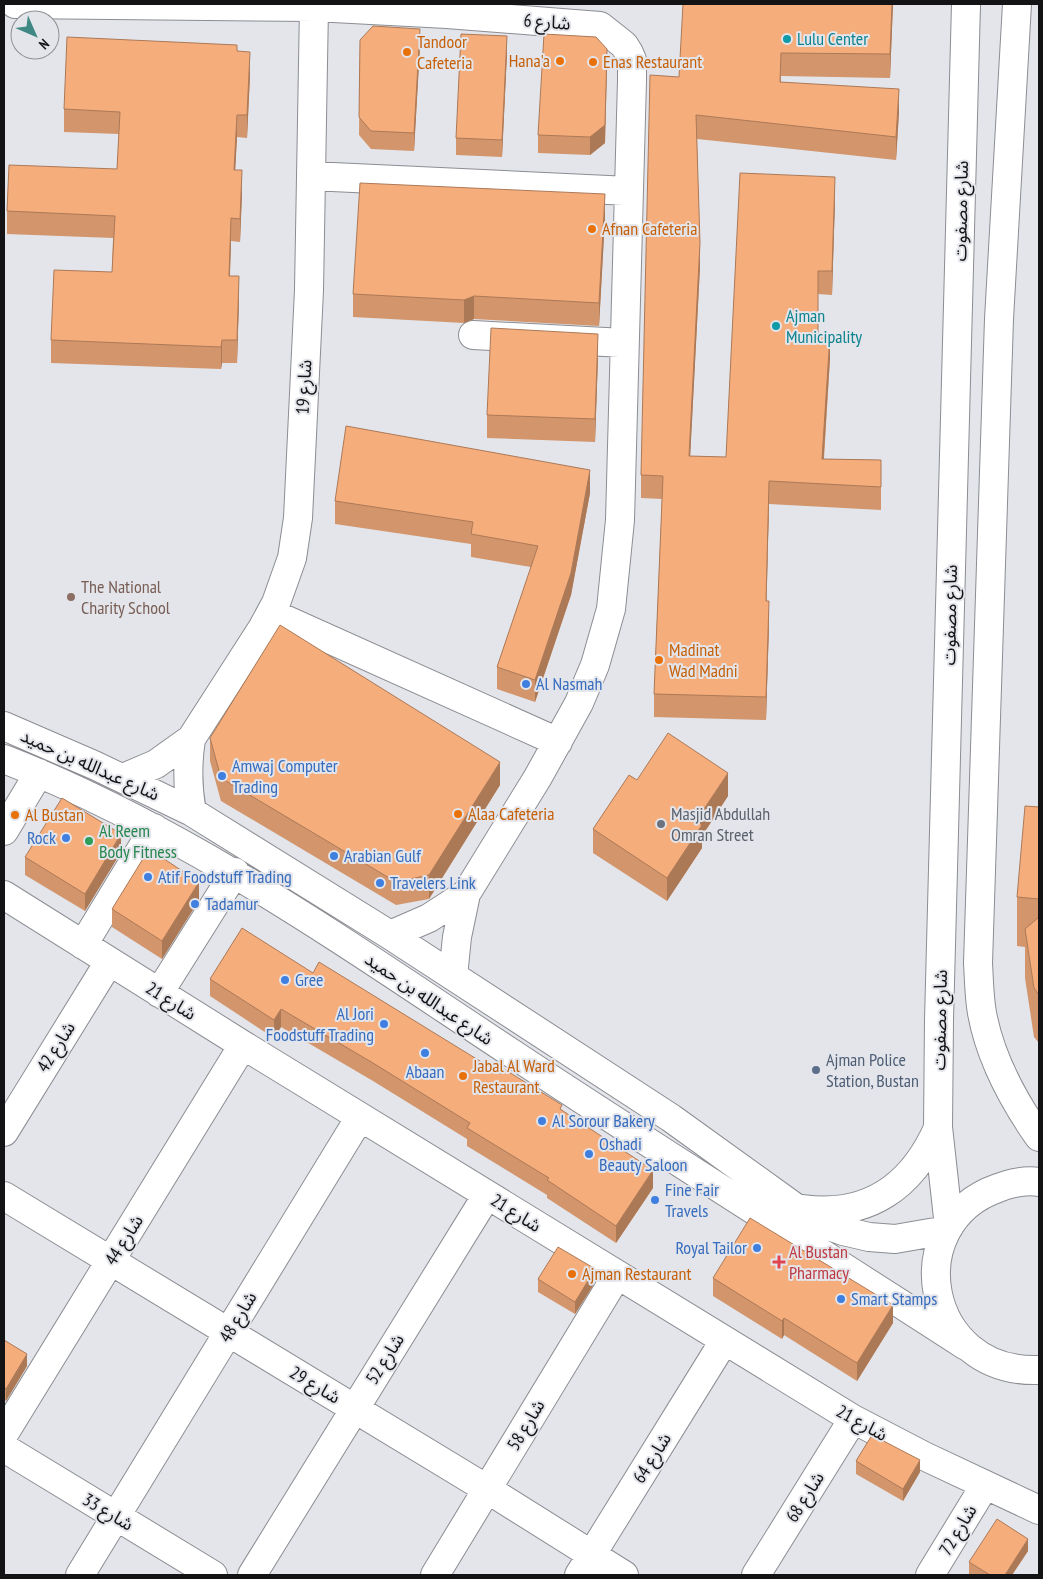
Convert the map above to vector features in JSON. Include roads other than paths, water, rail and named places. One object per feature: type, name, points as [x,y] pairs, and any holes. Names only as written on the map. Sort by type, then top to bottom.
[{"type":"street","name":"شارع 6","points":[[15,4],[448,9],[600,26],[624,44],[632,60],[629,191]]},
{"type":"street","points":[[1017,4],[999,319],[978,963],[982,1012],[993,1049],[1011,1092],[1039,1137]]},
{"type":"street","name":"شارع مصفوت","points":[[948,1228],[938,1127],[939,1020],[966,5]]},
{"type":"street","name":"شارع 19","points":[[123,778],[156,764],[191,738],[271,613],[290,565],[298,518],[309,290],[314,7]]},
{"type":"street","points":[[311,176],[629,191],[620,520],[612,601],[595,665],[558,742],[466,894],[456,937],[453,976]]},
{"type":"street","points":[[959,268],[968,261],[974,261],[983,268],[999,319]]},
{"type":"street","points":[[473,335],[624,343]]},
{"type":"street","points":[[271,613],[558,742]]},
{"type":"street","name":"شارع عبدالله بن حميد","points":[[4,726],[123,778],[192,812],[390,935],[671,1118],[818,1222],[843,1232],[895,1239],[948,1228]]},
{"type":"street","name":"شارع 19","points":[[191,738],[187,763],[187,788],[192,812]]},
{"type":"street","name":"شارع عبدالله بن حميد","points":[[4,759],[39,773],[154,828],[234,872],[554,1082],[992,1363]]},
{"type":"street","points":[[4,831],[39,773]]},
{"type":"street","points":[[83,945],[154,828]]},
{"type":"street","points":[[159,993],[234,872]]},
{"type":"street","points":[[390,935],[429,918],[466,894]]},
{"type":"street","name":"شارع 21","points":[[4,895],[243,1045],[853,1419],[1039,1510]]},
{"type":"street","name":"شارع 42","points":[[4,1132],[109,962]]},
{"type":"street","name":"شارع 44","points":[[4,1434],[243,1045]]},
{"type":"street","name":"شارع 48","points":[[80,1575],[360,1117]]},
{"type":"street","points":[[796,1208],[822,1212],[847,1209],[872,1202],[894,1189],[913,1171],[928,1150],[938,1127]]},
{"type":"street","points":[[966,1346],[946,1321],[936,1291],[937,1260],[948,1228],[965,1207],[986,1192],[1010,1183],[1039,1182]]},
{"type":"street","name":"شارع 52","points":[[252,1575],[487,1195]]},
{"type":"street","name":"شارع 29","points":[[4,1196],[487,1489],[585,1565],[624,1575]]},
{"type":"street","name":"شارع 58","points":[[435,1575],[617,1275]]},
{"type":"street","name":"شارع 64","points":[[585,1565],[724,1341]]},
{"type":"street","points":[[992,1363],[1018,1370],[1039,1370]]},
{"type":"street","points":[[992,1363],[1039,1390]]},
{"type":"street","name":"شارع 68","points":[[756,1575],[853,1419]]},
{"type":"street","name":"شارع 33","points":[[4,1448],[213,1575]]},
{"type":"street","name":"شارع 72","points":[[930,1575],[985,1485]]},
{"type":"place","name":"Lulu Center","points":[[787,39]]},
{"type":"place","name":"Tandoor Cafeteria","points":[[407,52]]},
{"type":"place","name":"Hana'a","points":[[560,61]]},
{"type":"place","name":"Enas Restaurant","points":[[593,62]]},
{"type":"place","name":"Afnan Cafeteria","points":[[592,229]]},
{"type":"place","name":"Ajman Municipality","points":[[776,326]]},
{"type":"place","name":"The National Charity School","points":[[71,597]]},
{"type":"place","name":"Madinat Wad Madni","points":[[659,660]]},
{"type":"place","name":"Al Nasmah","points":[[526,684]]},
{"type":"place","name":"Amwaj Computer Trading","points":[[222,776]]},
{"type":"place","name":"Alaa Cafeteria","points":[[458,814]]},
{"type":"place","name":"Al Bustan","points":[[15,815]]},
{"type":"place","name":"Masjid Abdullah Omran Street","points":[[661,824]]},
{"type":"place","name":"Rock","points":[[66,838]]},
{"type":"place","name":"Al Reem Body Fitness","points":[[89,841]]},
{"type":"place","name":"Arabian Gulf","points":[[334,856]]},
{"type":"place","name":"Atif Foodstuff Trading","points":[[148,877]]},
{"type":"place","name":"Travelers Link","points":[[380,883]]},
{"type":"place","name":"Tadamur","points":[[195,904]]},
{"type":"place","name":"Gree","points":[[285,980]]},
{"type":"place","name":"Al Jori Foodstuff Trading","points":[[384,1024]]},
{"type":"place","name":"Abaan","points":[[425,1053]]},
{"type":"place","name":"Ajman Police Station, Bustan","points":[[816,1070]]},
{"type":"place","name":"Jabal Al Ward Restaurant","points":[[463,1076]]},
{"type":"place","name":"Al Sorour Bakery","points":[[542,1121]]},
{"type":"place","name":"Oshadi Beauty Saloon","points":[[589,1154]]},
{"type":"place","name":"Fine Fair Travels","points":[[655,1200]]},
{"type":"place","name":"Royal Tailor","points":[[757,1248]]},
{"type":"place","name":"Al Bustan Pharmacy","points":[[779,1262]]},
{"type":"place","name":"Ajman Restaurant","points":[[572,1274]]},
{"type":"place","name":"Smart Stamps","points":[[841,1299]]}]
